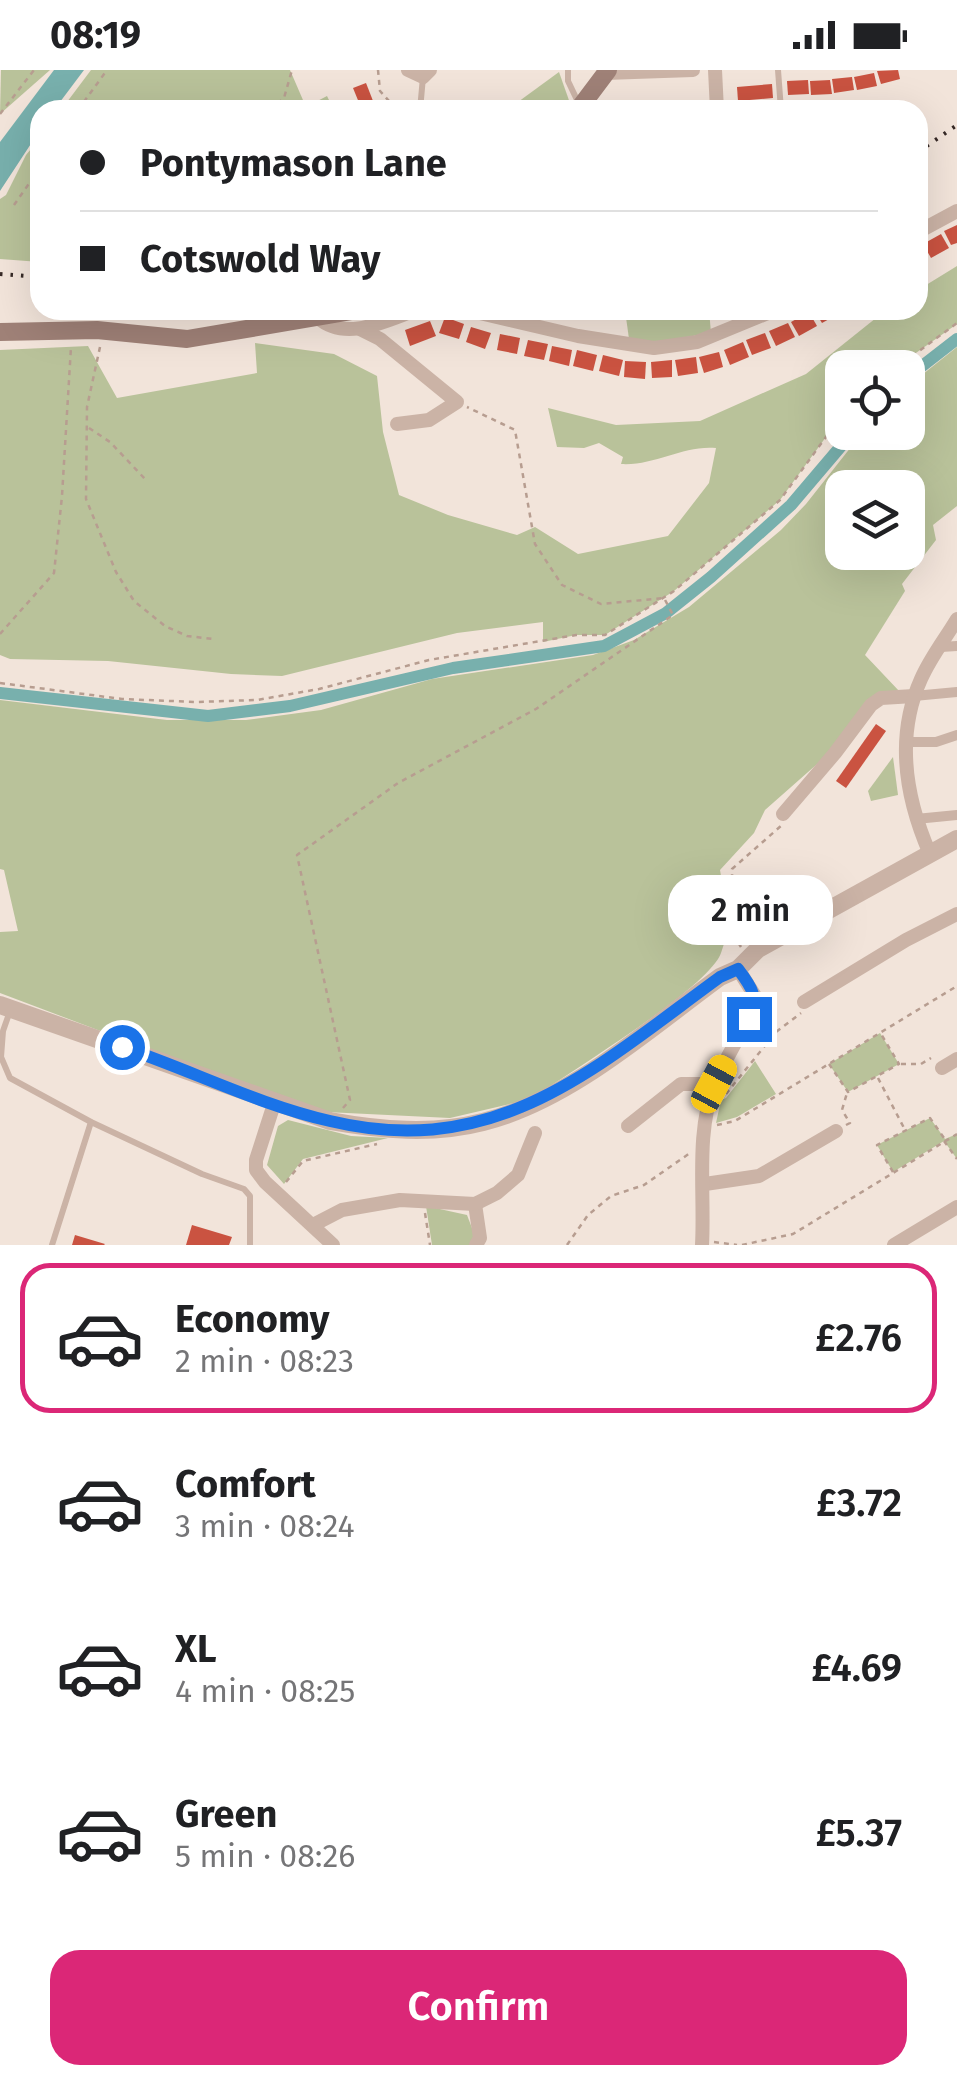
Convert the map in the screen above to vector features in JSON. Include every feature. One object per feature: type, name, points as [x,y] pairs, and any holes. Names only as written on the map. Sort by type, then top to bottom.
[{"type":"main road","points":[[586,100],[606,72]]},
{"type":"main road","points":[[0,332],[98,330],[187,339],[306,320]]},
{"type":"street","points":[[606,72],[693,70]]},
{"type":"street","points":[[715,70],[716,100]]},
{"type":"street","points":[[928,226],[957,210]]},
{"type":"street","points":[[360,320],[457,402],[430,420],[397,424]]},
{"type":"street","points":[[510,320],[654,348],[697,342],[751,320]]},
{"type":"street","points":[[930,854],[908,787],[906,742],[914,696],[957,619]]},
{"type":"street","points":[[941,647],[957,646]]},
{"type":"street","points":[[782,814],[836,754],[871,705],[881,698],[957,692]]},
{"type":"street","points":[[906,742],[936,742],[957,734]]},
{"type":"street","points":[[916,819],[957,815]]},
{"type":"street","points":[[5,1007],[330,1121],[381,1130],[438,1130],[482,1123],[509,1114],[586,1073],[720,977],[808,920],[957,839]]},
{"type":"street","points":[[804,1002],[957,914]]},
{"type":"street","points":[[702,1242],[705,1127],[713,1092],[755,1008],[755,996],[743,964]]},
{"type":"street","points":[[942,1068],[957,1059]]},
{"type":"street","points":[[628,1126],[680,1084],[713,1092]]},
{"type":"street","points":[[274,1104],[256,1170],[333,1245]]},
{"type":"street","points":[[704,1184],[759,1176],[836,1131]]},
{"type":"street","points":[[314,1225],[342,1210],[400,1200],[475,1204],[497,1193],[518,1174],[527,1140]]},
{"type":"street","points":[[475,1204],[480,1238],[476,1245]]},
{"type":"street","points":[[894,1245],[957,1207]]},
{"type":"lane","points":[[568,70],[575,100]]},
{"type":"lane","points":[[778,70],[780,100]]},
{"type":"lane","points":[[420,72],[420,100]]},
{"type":"lane","points":[[5,1007],[0,1057],[10,1078],[91,1122],[202,1174],[244,1189],[250,1196],[250,1245]]},
{"type":"lane","points":[[52,1245],[91,1122]]},
{"type":"path","points":[[0,114],[34,70]]},
{"type":"path","points":[[85,100],[107,70]]},
{"type":"path","points":[[282,100],[292,70]]},
{"type":"path","points":[[378,70],[380,91],[388,100]]},
{"type":"path","points":[[14,205],[30,181]]},
{"type":"path","points":[[921,350],[957,324]]},
{"type":"path","points":[[98,330],[100,352],[88,407],[86,500],[116,572],[134,601],[165,626],[187,636],[212,639]]},
{"type":"path","points":[[0,634],[54,573],[72,331]]},
{"type":"path","points":[[457,402],[515,430],[535,544],[562,586],[601,604],[664,598]]},
{"type":"path","points":[[88,428],[110,442],[146,480]]},
{"type":"path","points":[[0,682],[122,699],[257,700],[320,689],[429,660],[576,635],[606,635],[664,598],[780,500],[825,438]]},
{"type":"path","points":[[330,1121],[350,1100],[297,856],[398,784],[536,709],[673,615],[664,598]]},
{"type":"path","points":[[743,964],[733,934],[732,869],[782,824],[782,814]]},
{"type":"path","points":[[705,1127],[735,1121],[957,986]]},
{"type":"path","points":[[713,1092],[724,1096],[776,1032],[800,1016],[804,1002]]},
{"type":"path","points":[[880,1032],[900,1064]]},
{"type":"path","points":[[836,1131],[850,1123],[842,1110],[848,1092],[900,1064],[921,1064],[932,1058],[942,1068]]},
{"type":"path","points":[[829,1064],[848,1092]]},
{"type":"path","points":[[877,1076],[906,1130]]},
{"type":"path","points":[[894,1172],[877,1144],[930,1118],[957,1159]]},
{"type":"path","points":[[702,1242],[740,1245],[793,1234],[957,1134]]},
{"type":"path","points":[[278,1192],[303,1162],[376,1144]]},
{"type":"path","points":[[568,1245],[588,1215],[611,1196],[644,1185],[704,1144]]},
{"type":"path","points":[[424,1200],[430,1245]]},
{"type":"green space","points":[[1,70],[50,70],[0,114]]},
{"type":"green space","points":[[91,70],[290,70],[303,100],[68,100]]},
{"type":"green space","points":[[559,72],[569,100],[521,100]]},
{"type":"green space","points":[[30,150],[30,261],[0,259],[0,199],[6,195]]},
{"type":"green space","points":[[957,266],[957,324],[920,350],[836,350],[874,320],[928,320],[928,284]]},
{"type":"green space","points":[[626,320],[710,320],[711,333],[650,343],[629,339]]},
{"type":"green space","points":[[255,343],[334,354],[377,376],[383,432],[399,495],[448,515],[517,535],[535,527],[578,554],[668,536],[709,483],[716,448],[621,464],[623,457],[599,443],[584,448],[557,447],[548,408],[616,425],[700,421],[806,374],[825,359],[825,438],[780,500],[674,591],[605,635],[576,635],[543,642],[543,622],[457,633],[282,676],[108,661],[10,659],[0,655],[0,350],[88,346],[117,398],[257,373]]},
{"type":"green space","points":[[957,347],[957,506],[933,525],[936,540],[925,554],[925,470],[833,470],[849,450],[925,450],[925,372]]},
{"type":"green space","points":[[825,480],[825,570],[913,570],[902,584],[905,591],[865,655],[900,692],[884,692],[833,750],[765,810],[754,833],[720,870],[727,922],[721,953],[711,968],[668,1006],[540,1093],[450,1118],[326,1112],[243,1085],[0,993],[0,932],[18,931],[4,870],[0,869],[0,700],[167,720],[246,720],[321,710],[432,679],[593,655],[634,640],[689,607],[806,504]]},
{"type":"green space","points":[[893,757],[898,795],[871,801],[868,791]]},
{"type":"green space","points":[[880,1033],[899,1064],[848,1092],[829,1064]]},
{"type":"green space","points":[[755,1061],[776,1094],[737,1117],[716,1123],[721,1100]]},
{"type":"green space","points":[[930,1118],[945,1139],[957,1134],[957,1159],[944,1141],[893,1172],[877,1145]]},
{"type":"green space","points":[[288,1120],[351,1136],[388,1138],[303,1159],[284,1184],[267,1165],[278,1126]]},
{"type":"green space","points":[[426,1206],[467,1215],[475,1236],[470,1245],[432,1245]]},
{"type":"water","points":[[54,70],[84,70],[62,100],[32,100]]},
{"type":"water","points":[[30,102],[30,145],[0,191],[0,142]]},
{"type":"building","points":[[898,70],[900,79],[881,84],[877,71]]},
{"type":"building","points":[[874,73],[877,86],[857,90],[854,77]]},
{"type":"building","points":[[852,77],[854,90],[834,93],[832,79]]},
{"type":"building","points":[[808,80],[809,94],[788,95],[787,81]]},
{"type":"building","points":[[830,80],[832,94],[811,95],[810,81]]},
{"type":"building","points":[[366,83],[373,100],[358,100],[353,88]]},
{"type":"building","points":[[772,84],[773,98],[738,100],[737,87]]},
{"type":"building","points":[[957,225],[957,243],[951,245],[944,231]]},
{"type":"building","points":[[941,234],[949,248],[931,258],[928,241]]},
{"type":"building","points":[[444,320],[464,324],[459,339],[439,333]]},
{"type":"building","points":[[814,320],[817,326],[799,336],[791,322]]},
{"type":"building","points":[[430,321],[436,336],[410,346],[405,330]]},
{"type":"building","points":[[788,323],[795,337],[776,346],[769,331]]},
{"type":"building","points":[[471,327],[491,333],[485,349],[466,342]]},
{"type":"building","points":[[765,333],[771,348],[752,355],[746,340]]},
{"type":"building","points":[[500,334],[520,338],[517,354],[497,350]]},
{"type":"building","points":[[528,340],[548,344],[544,360],[524,356]]},
{"type":"building","points":[[743,342],[749,357],[730,365],[724,350]]},
{"type":"building","points":[[552,346],[572,350],[569,366],[549,361]]},
{"type":"building","points":[[577,350],[597,355],[593,371],[573,366]]},
{"type":"building","points":[[719,352],[723,367],[704,373],[699,357]]},
{"type":"building","points":[[603,355],[623,360],[619,376],[599,371]]},
{"type":"building","points":[[696,357],[698,373],[678,376],[675,360]]},
{"type":"building","points":[[672,360],[672,377],[652,378],[651,362]]},
{"type":"building","points":[[625,361],[646,362],[645,379],[624,377]]},
{"type":"building","points":[[876,724],[886,731],[846,788],[836,781]]},
{"type":"building","points":[[192,1225],[232,1237],[229,1245],[186,1245]]},
{"type":"building","points":[[75,1235],[105,1244],[72,1245]]},
{"type":"waterway","points":[[925,364],[957,339]]},
{"type":"waterway","points":[[0,693],[208,716],[290,706],[453,668],[604,646],[666,613],[711,577],[791,505],[838,450]]},
{"type":"railway","points":[[928,145],[957,125]]},
{"type":"railway","points":[[0,274],[30,276]]},
{"type":"route","points":[[122,1047],[330,1121],[381,1130],[438,1130],[482,1123],[554,1093],[720,977],[738,969],[755,996],[755,1008],[749,1019]]}]
